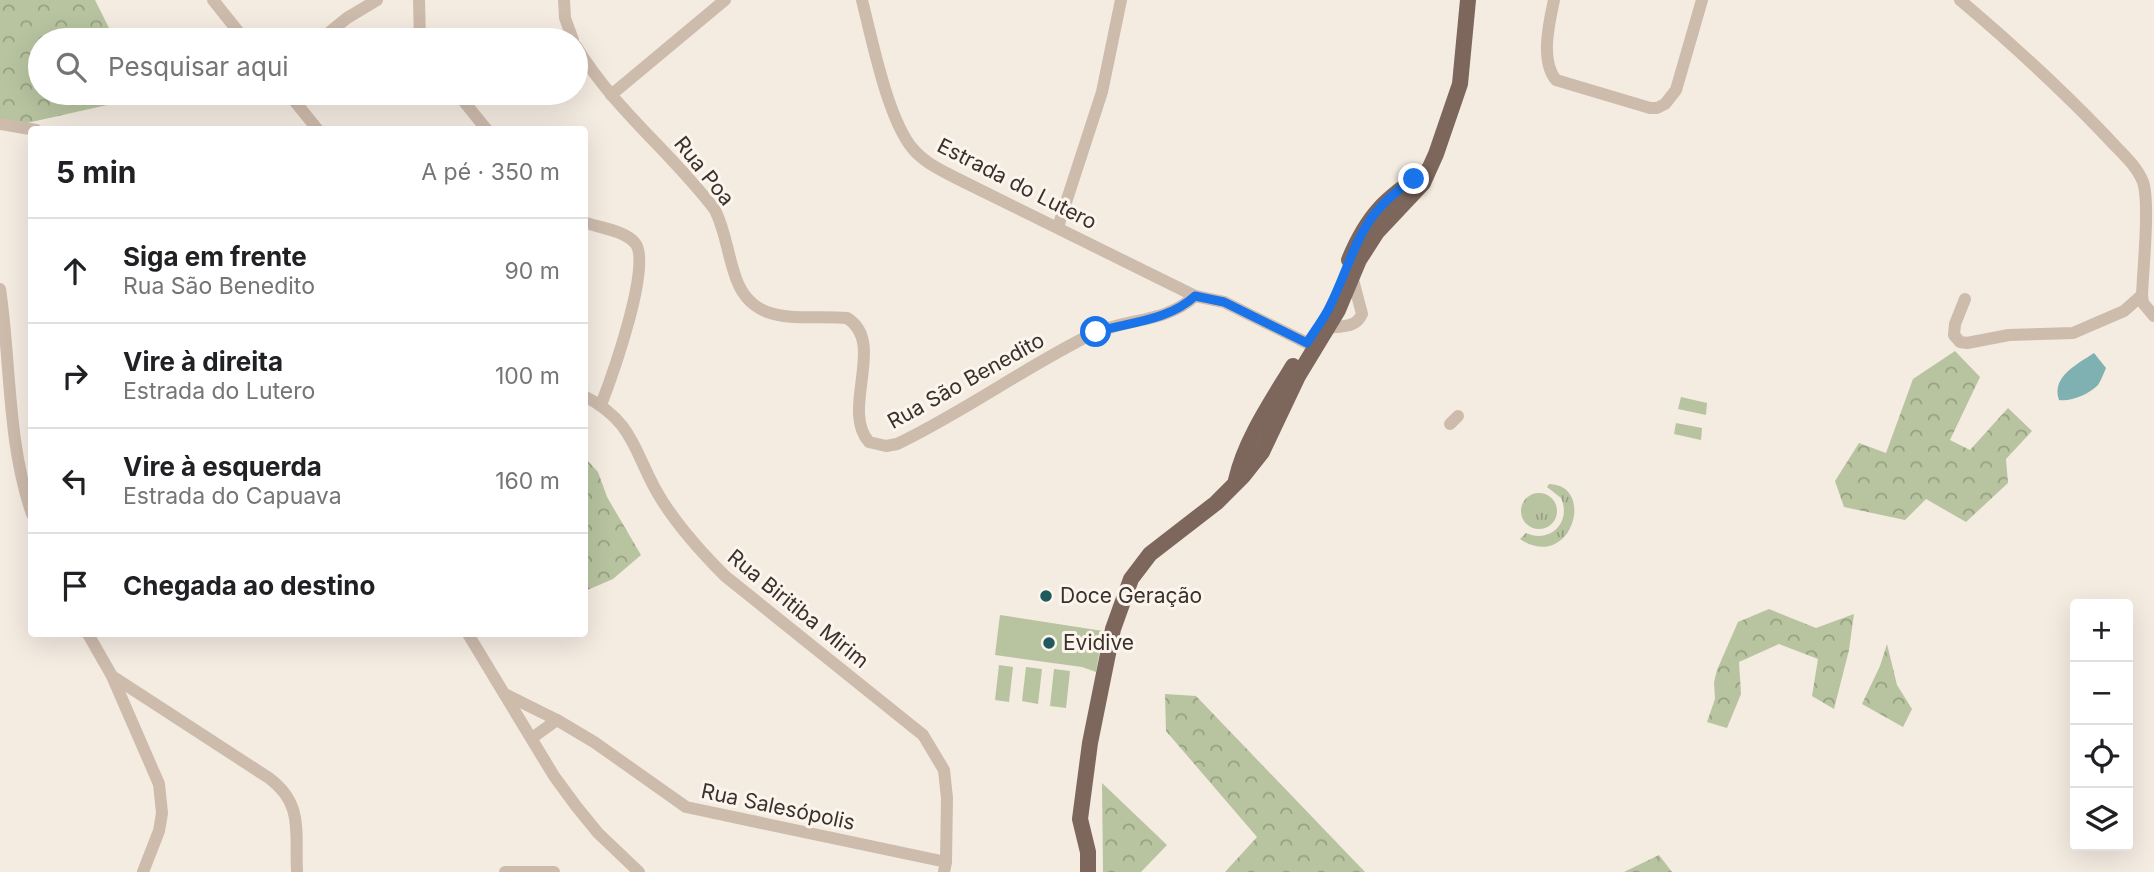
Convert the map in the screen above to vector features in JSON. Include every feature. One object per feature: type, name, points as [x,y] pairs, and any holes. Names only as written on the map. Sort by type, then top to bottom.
[{"type":"main road","points":[[1088,872],[1088,852],[1080,820],[1103,670],[1120,607],[1132,579],[1150,554],[1216,503],[1251,467],[1272,401],[1328,310],[1359,238],[1382,215],[1414,195],[1431,168],[1460,84],[1468,0]]},
{"type":"main road","points":[[1260,442],[1328,328],[1382,215]]},
{"type":"street","points":[[213,0],[236,28]]},
{"type":"street","points":[[335,28],[377,0]]},
{"type":"street","points":[[419,0],[420,28]]},
{"type":"street","points":[[564,0],[569,28]]},
{"type":"street","points":[[611,94],[725,0]]},
{"type":"street","name":"Estrada do Lutero","points":[[862,0],[895,117],[912,148],[923,159],[954,177],[1195,296],[1224,302],[1305,346]]},
{"type":"street","points":[[1058,227],[1096,113],[1110,61],[1121,0]]},
{"type":"street","points":[[1554,0],[1547,54],[1548,67],[1556,80],[1650,108],[1665,104],[1676,90],[1702,0]]},
{"type":"street","points":[[1960,0],[2079,108],[2127,159],[2141,178],[2144,185],[2145,213],[2142,295],[2143,303],[2154,316]]},
{"type":"street","name":"Rua Poa","points":[[588,66],[715,210],[723,225],[738,287],[749,301],[762,311],[777,316],[848,318],[856,323],[860,330],[864,360]]},
{"type":"street","points":[[298,105],[315,126]]},
{"type":"street","points":[[467,105],[484,126]]},
{"type":"street","points":[[0,124],[28,129]]},
{"type":"street","points":[[588,223],[635,243],[640,261],[625,337],[601,405]]},
{"type":"street","points":[[1328,328],[1358,319],[1352,276]]},
{"type":"street","points":[[0,289],[17,458],[28,503]]},
{"type":"street","points":[[1965,299],[1955,324],[1954,335],[1960,342],[1967,343],[2009,335],[2073,333],[2124,311],[2142,295]]},
{"type":"street","name":"Rua São Benedito","points":[[864,360],[860,428],[869,442],[886,446],[897,444],[1096,332],[1168,314],[1195,296]]},
{"type":"street","name":"Rua Biritiba Mirim","points":[[588,398],[617,418],[634,440],[661,500],[697,549],[726,576],[923,735],[944,770],[947,798],[945,867]]},
{"type":"street","points":[[90,637],[113,676],[155,774],[162,797],[159,831],[143,872]]},
{"type":"street","points":[[470,637],[576,806],[598,833],[639,872]]},
{"type":"street","points":[[113,676],[269,778],[284,791],[294,807],[297,872]]},
{"type":"street","name":"Rua Salesópolis","points":[[507,695],[594,742],[685,807],[945,867]]},
{"type":"street","points":[[532,738],[557,720]]},
{"type":"street","points":[[505,872],[554,872]]},
{"type":"green space","points":[[0,0],[95,0],[109,28],[28,28],[28,105],[107,105],[0,129]]},
{"type":"green space","points":[[1955,351],[1980,377],[1950,440],[1970,450],[2008,408],[2032,431],[2006,459],[2008,483],[1966,522],[1926,499],[1905,520],[1844,507],[1835,481],[1859,443],[1886,453],[1913,379]]},
{"type":"green space","points":[[1681,397],[1707,403],[1706,415],[1678,409]]},
{"type":"green space","points":[[1676,423],[1702,428],[1701,440],[1674,434]]},
{"type":"green space","points":[[588,461],[598,472],[607,497],[641,555],[613,579],[588,590]]},
{"type":"green space","points":[[1549,484],[1564,488],[1572,498],[1572,525],[1564,537],[1553,545],[1538,546],[1520,539],[1526,533],[1543,536],[1551,533],[1557,529],[1564,515],[1561,498],[1547,487]]},
{"type":"green space","points":[[1539,493],[1552,498],[1557,511],[1552,524],[1539,529],[1526,524],[1521,511],[1526,498]]},
{"type":"green space","points":[[1769,609],[1816,628],[1854,614],[1849,650],[1834,709],[1812,696],[1818,659],[1779,644],[1739,662],[1741,694],[1727,728],[1707,722],[1715,699],[1714,682],[1717,670],[1738,622]]},
{"type":"green space","name":"Evidive","points":[[1000,615],[1103,631],[1096,672],[1082,667],[995,655]]},
{"type":"green space","points":[[1887,644],[1897,685],[1912,709],[1903,727],[1862,704]]},
{"type":"green space","points":[[999,665],[1013,667],[1009,702],[995,700]]},
{"type":"green space","points":[[1026,667],[1042,669],[1038,704],[1022,701]]},
{"type":"green space","points":[[1054,669],[1070,671],[1066,708],[1050,706]]},
{"type":"green space","points":[[1165,694],[1196,696],[1365,872],[1225,872],[1257,837],[1166,731]]},
{"type":"green space","points":[[1102,783],[1167,845],[1141,872],[1103,872]]},
{"type":"green space","points":[[1659,855],[1672,872],[1624,872]]},
{"type":"water","points":[[2094,353],[2106,368],[2098,385],[2080,397],[2059,400],[2062,377]]},
{"type":"place","name":"Doce Geração","points":[[1046,596]]},
{"type":"place","name":"Evidive","points":[[1049,643]]},
{"type":"route","points":[[1096,332],[1168,314],[1195,296],[1224,302],[1307,343],[1328,310],[1350,257],[1371,217],[1386,200],[1414,179]]}]
